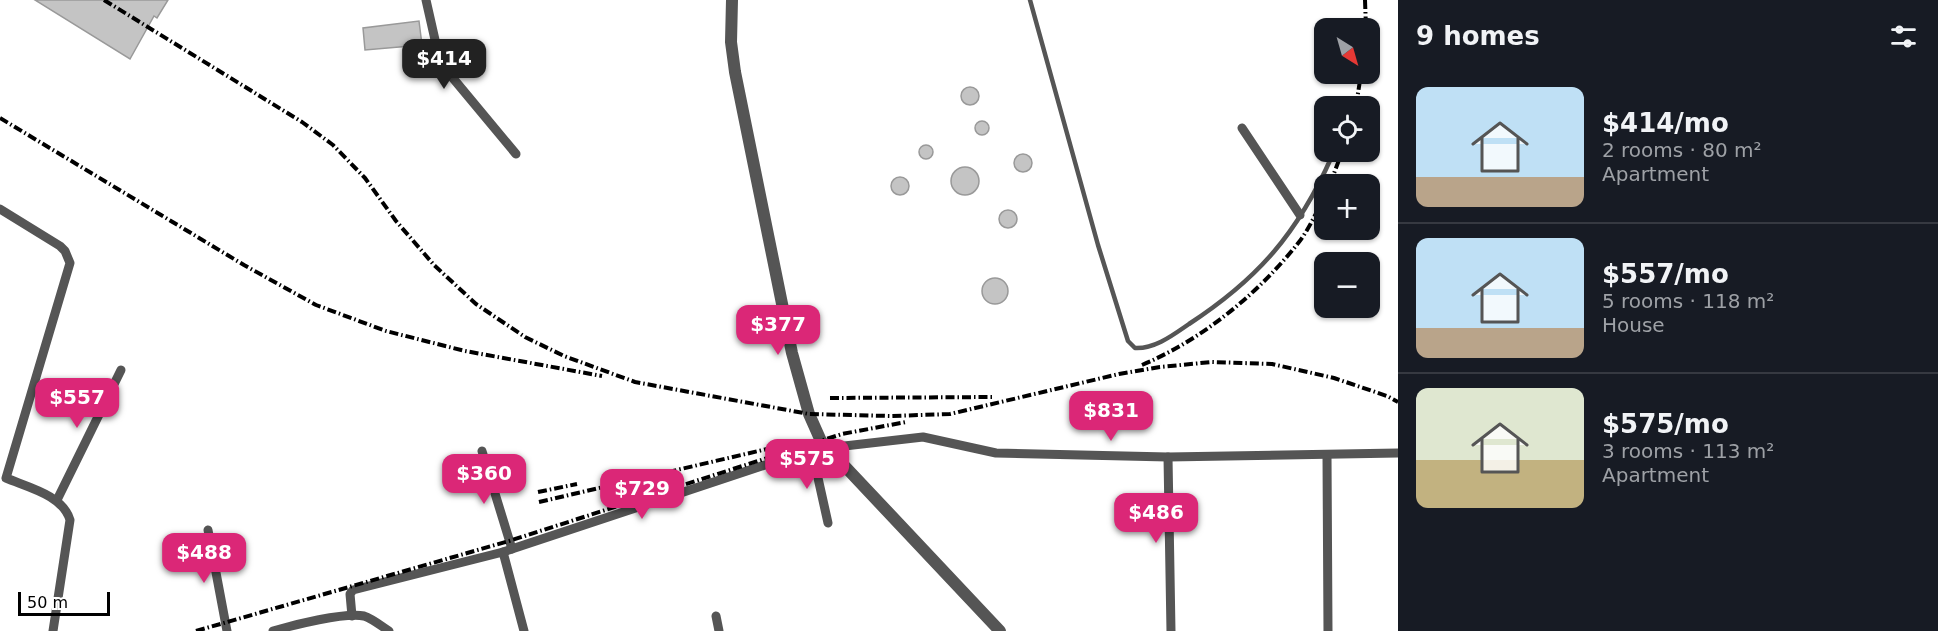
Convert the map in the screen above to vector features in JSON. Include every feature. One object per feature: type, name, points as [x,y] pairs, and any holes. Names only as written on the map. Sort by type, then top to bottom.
[{"type":"street","points":[[426,0],[438,53],[447,71],[516,154]]},
{"type":"street","points":[[732,0],[735,72],[792,353],[808,414],[821,441],[827,448],[1000,631]]},
{"type":"street","points":[[1242,128],[1300,215]]},
{"type":"street","points":[[0,209],[60,246],[70,263],[3,477],[57,500],[70,520],[53,631]]},
{"type":"street","points":[[57,500],[121,370]]},
{"type":"street","points":[[352,616],[350,594],[353,590],[508,550],[795,455],[827,448],[923,438],[996,453],[1168,457],[1398,453]]},
{"type":"street","points":[[482,451],[508,550],[524,631]]},
{"type":"street","points":[[812,451],[828,523]]},
{"type":"street","points":[[1327,455],[1328,631]]},
{"type":"street","points":[[1168,457],[1171,631]]},
{"type":"street","points":[[208,530],[227,631]]},
{"type":"street","points":[[273,631],[323,619],[358,615],[370,619],[388,631]]},
{"type":"street","points":[[716,616],[719,631]]},
{"type":"lane","points":[[1030,0],[1098,245],[1128,341],[1135,348],[1156,344],[1169,337],[1221,303],[1252,277],[1277,249],[1300,215],[1329,162]]},
{"type":"building","points":[[35,0],[168,0],[157,18],[154,16],[130,59]]},
{"type":"building","points":[[419,21],[422,45],[365,50],[363,28]]},
{"type":"building","points":[[970,87],[976,90],[979,96],[976,102],[970,105],[964,102],[961,96],[964,90]]},
{"type":"building","points":[[982,121],[987,123],[989,128],[987,133],[982,135],[977,133],[975,128],[977,123]]},
{"type":"building","points":[[926,145],[931,147],[933,152],[931,157],[926,159],[921,157],[919,152],[921,147]]},
{"type":"building","points":[[1023,154],[1029,157],[1032,163],[1029,169],[1023,172],[1017,169],[1014,163],[1017,157]]},
{"type":"building","points":[[965,167],[975,171],[979,181],[975,191],[965,195],[955,191],[951,181],[955,171]]},
{"type":"building","points":[[900,177],[906,180],[909,186],[906,192],[900,195],[894,192],[891,186],[894,180]]},
{"type":"building","points":[[1008,210],[1014,213],[1017,219],[1014,225],[1008,228],[1002,225],[999,219],[1002,213]]},
{"type":"building","points":[[995,278],[1004,282],[1008,291],[1004,300],[995,304],[986,300],[982,291],[986,282]]},
{"type":"railway","points":[[104,0],[302,122],[333,145],[365,178],[396,221],[434,265],[476,304],[525,337],[564,356],[635,382],[809,414],[891,416],[950,414],[1119,374],[1212,362],[1272,364],[1334,378],[1398,402]]},
{"type":"railway","points":[[1365,0],[1366,18]]},
{"type":"railway","points":[[1358,96],[1359,84]]},
{"type":"railway","points":[[0,118],[244,265],[316,305],[386,331],[465,351],[602,376]]},
{"type":"railway","points":[[1334,174],[1338,162]]},
{"type":"railway","points":[[1142,365],[1208,328],[1247,297],[1266,280],[1299,242],[1314,217]]},
{"type":"railway","points":[[830,398],[994,397]]},
{"type":"railway","points":[[196,631],[509,541],[842,434],[906,422]]},
{"type":"railway","points":[[539,502],[780,446]]},
{"type":"railway","points":[[538,492],[577,484]]}]
